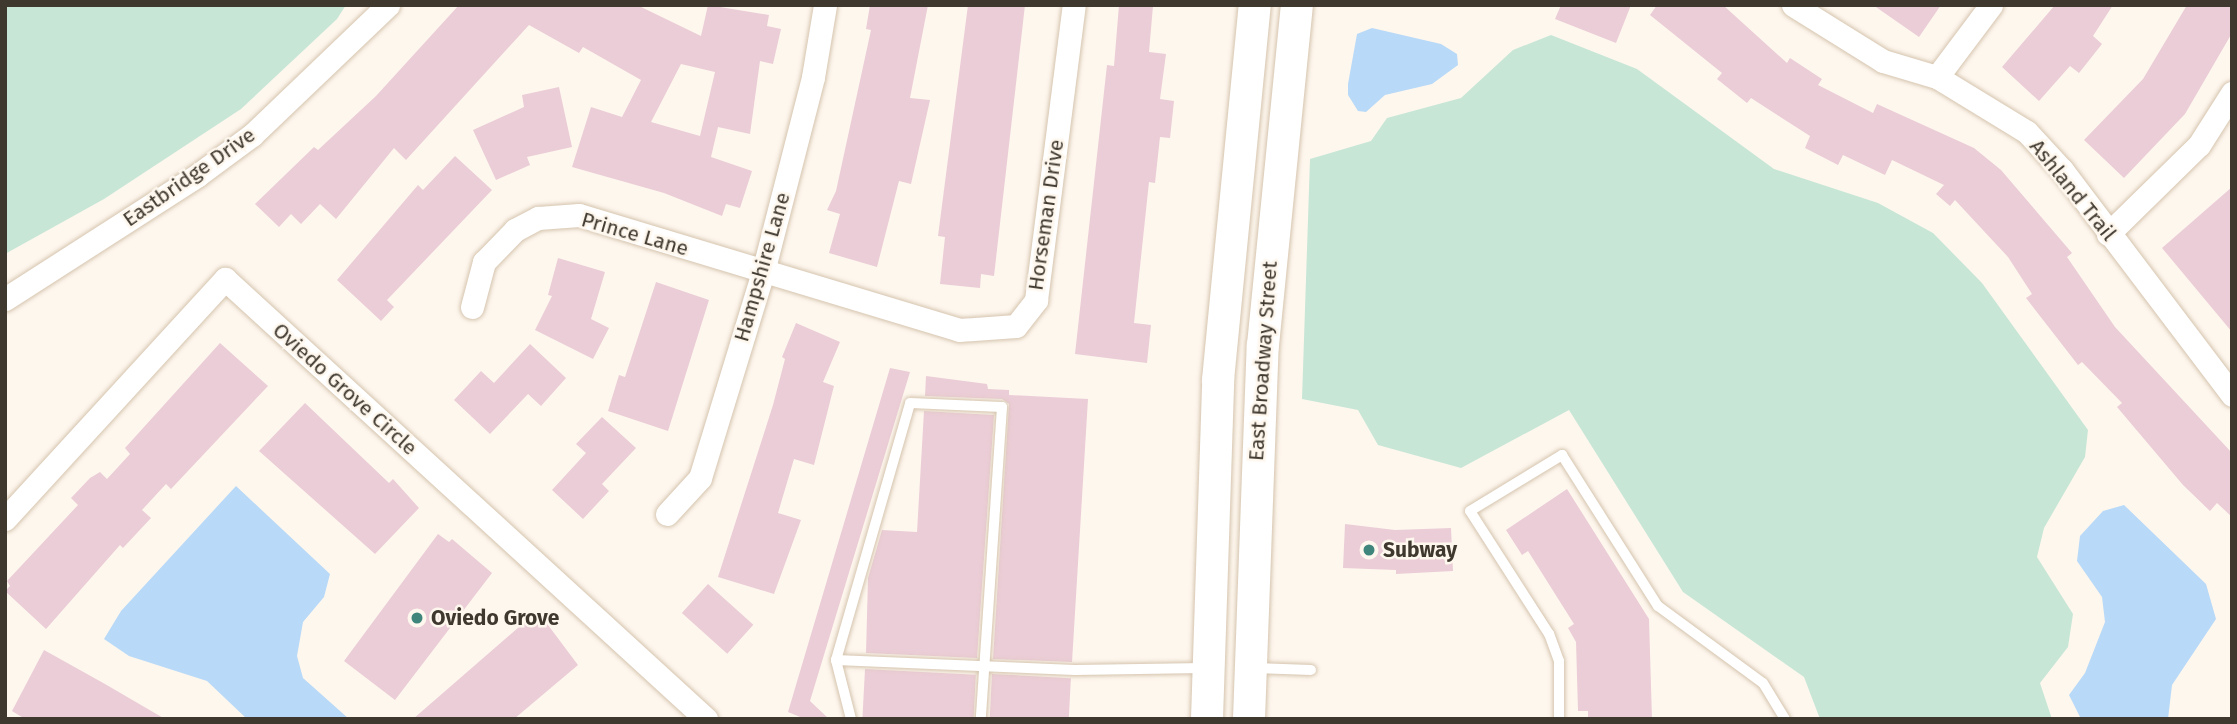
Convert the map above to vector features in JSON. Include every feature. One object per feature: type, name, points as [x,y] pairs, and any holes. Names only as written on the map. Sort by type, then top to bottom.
[{"type":"main road","name":"East Broadway Street","points":[[1207,719],[1219,380],[1255,5]]},
{"type":"main road","name":"East Broadway Street","points":[[1249,719],[1263,345],[1297,5]]},
{"type":"main road","points":[[1207,667],[1249,668]]},
{"type":"street","name":"Eastbridge Drive","points":[[5,299],[198,176],[252,135],[388,5]]},
{"type":"street","name":"Hampshire Lane","points":[[667,514],[700,478],[763,272],[813,77],[825,5]]},
{"type":"street","name":"Horseman Drive","points":[[763,272],[959,330],[1016,326],[1035,300],[1074,5]]},
{"type":"street","name":"Ashland Trail","points":[[1793,5],[1883,61],[1937,77],[2027,132],[2062,170],[2232,395]]},
{"type":"street","points":[[1937,77],[1991,5]]},
{"type":"street","points":[[2108,234],[2199,145],[2232,93]]},
{"type":"street","name":"Prince Lane","points":[[472,307],[484,262],[515,230],[538,218],[579,215],[763,272]]},
{"type":"street","name":"Oviedo Grove Circle","points":[[5,519],[225,279],[706,719]]},
{"type":"lane","points":[[851,719],[836,660],[910,403],[1002,407],[981,719]]},
{"type":"lane","points":[[1559,719],[1559,661],[1549,635],[1470,511],[1562,455],[1658,606],[1763,683],[1785,719]]},
{"type":"lane","points":[[836,660],[1163,671],[1207,667]]},
{"type":"lane","points":[[1249,668],[1311,670]]},
{"type":"green space","points":[[5,5],[346,5],[337,19],[241,109],[104,199],[5,254]]},
{"type":"green space","points":[[1551,35],[1637,69],[1774,169],[1878,203],[1933,233],[1982,283],[2088,430],[2085,457],[2044,528],[2037,557],[2073,614],[2068,647],[2040,683],[2052,719],[1820,719],[1804,677],[1683,592],[1569,410],[1461,468],[1378,445],[1358,410],[1302,399],[1310,159],[1371,141],[1387,118],[1461,98],[1513,50]]},
{"type":"water","points":[[1372,28],[1441,44],[1457,54],[1458,65],[1432,84],[1385,95],[1366,112],[1358,111],[1348,95],[1348,84],[1357,34]]},
{"type":"water","points":[[236,486],[330,574],[324,597],[303,622],[297,656],[303,678],[349,719],[247,719],[207,681],[129,656],[104,639],[121,611]]},
{"type":"water","points":[[2124,505],[2206,584],[2216,619],[2172,685],[2168,719],[2081,719],[2069,695],[2085,673],[2105,622],[2102,597],[2077,561],[2080,536],[2103,511]]},
{"type":"building","points":[[459,5],[637,5],[701,36],[708,5],[769,15],[767,26],[781,29],[773,64],[760,61],[750,134],[718,127],[711,157],[752,171],[740,208],[726,204],[722,216],[664,193],[572,167],[591,107],[622,117],[641,80],[583,47],[579,53],[529,25],[406,160],[394,148],[336,219],[320,204],[301,224],[291,214],[279,227],[255,204],[314,147],[318,150],[376,96]],"holes":[[[681,64],[715,72],[700,136],[651,122]]]},
{"type":"building","points":[[870,5],[928,5],[910,98],[930,100],[911,184],[899,181],[877,267],[829,253],[840,214],[827,210],[836,191],[871,30],[866,29]]},
{"type":"building","points":[[968,5],[1025,5],[994,276],[981,274],[980,288],[940,284],[945,237],[938,236]]},
{"type":"building","points":[[1119,5],[1153,6],[1149,52],[1166,54],[1160,99],[1174,101],[1170,138],[1160,137],[1155,183],[1149,182],[1134,323],[1151,325],[1147,363],[1075,354],[1107,65],[1114,66]]},
{"type":"building","points":[[1561,5],[1631,5],[1616,43],[1555,19]]},
{"type":"building","points":[[1657,5],[1723,5],[1787,63],[1790,58],[1822,79],[1818,85],[1873,113],[1877,104],[1974,148],[2001,170],[2072,253],[2067,257],[2115,327],[2232,453],[2232,517],[2217,503],[2210,511],[2183,485],[2117,407],[2122,403],[2082,362],[2078,365],[2026,298],[2032,294],[2008,257],[1955,200],[1950,206],[1936,194],[1944,185],[1892,160],[1885,175],[1843,155],[1838,165],[1805,148],[1810,136],[1751,98],[1747,103],[1717,79],[1722,73],[1650,15]]},
{"type":"building","points":[[1873,5],[1941,5],[1919,37]]},
{"type":"building","points":[[2055,5],[2113,5],[2093,36],[2102,44],[2079,73],[2070,66],[2039,101],[2002,67]]},
{"type":"building","points":[[2187,5],[2232,5],[2232,33],[2185,114],[2124,178],[2084,140],[2143,79]]},
{"type":"building","points":[[559,87],[572,147],[527,157],[530,165],[496,180],[473,130],[524,107],[522,95]]},
{"type":"building","points":[[455,156],[492,190],[387,300],[394,307],[381,321],[337,280],[418,185],[423,190]]},
{"type":"building","points":[[2232,187],[2232,332],[2162,248]]},
{"type":"building","points":[[558,258],[605,272],[591,319],[609,328],[593,359],[535,330],[552,296],[548,295]]},
{"type":"building","points":[[656,282],[709,300],[668,431],[608,411],[619,375],[625,377]]},
{"type":"building","points":[[796,323],[840,342],[823,382],[834,386],[814,465],[794,459],[778,513],[801,520],[774,594],[718,577],[773,405],[785,359],[782,357]]},
{"type":"building","points":[[220,343],[268,386],[171,489],[166,484],[142,510],[151,518],[123,548],[120,545],[46,629],[5,591],[10,586],[7,581],[78,505],[71,498],[90,478],[100,472],[107,479],[130,454],[125,448]]},
{"type":"building","points":[[530,344],[566,378],[541,406],[528,394],[490,434],[454,400],[481,371],[494,383]]},
{"type":"building","points":[[890,368],[910,372],[810,701],[829,719],[805,719],[788,712]]},
{"type":"building","points":[[926,376],[987,384],[988,389],[1009,390],[1009,395],[1088,399],[1072,662],[993,659],[1009,404],[1002,399],[925,396]]},
{"type":"building","points":[[305,403],[389,483],[393,479],[419,508],[375,554],[259,451]]},
{"type":"building","points":[[924,411],[994,415],[977,658],[866,653],[868,578],[882,530],[917,532]]},
{"type":"building","points":[[602,417],[636,448],[602,484],[609,491],[583,519],[552,490],[586,453],[576,444]]},
{"type":"building","points":[[1567,489],[1649,619],[1652,719],[1588,719],[1588,711],[1578,711],[1576,642],[1568,628],[1574,624],[1528,551],[1522,555],[1506,530]]},
{"type":"building","points":[[1345,524],[1395,530],[1451,528],[1453,571],[1396,574],[1396,570],[1343,568]]},
{"type":"building","name":"Oviedo Grove","points":[[438,534],[449,542],[452,539],[492,573],[395,700],[344,661]]},
{"type":"building","points":[[708,584],[753,625],[727,654],[682,613]]},
{"type":"building","name":"Oviedo Grove","points":[[534,614],[542,623],[545,621],[578,665],[514,719],[413,719]]},
{"type":"building","points":[[44,650],[165,719],[25,719],[12,711]]},
{"type":"building","points":[[865,669],[976,675],[974,719],[862,719]]},
{"type":"building","points":[[992,674],[1071,678],[1069,719],[990,719]]},
{"type":"place","name":"Subway","points":[[1369,550]]},
{"type":"place","name":"Oviedo Grove","points":[[417,618]]}]
